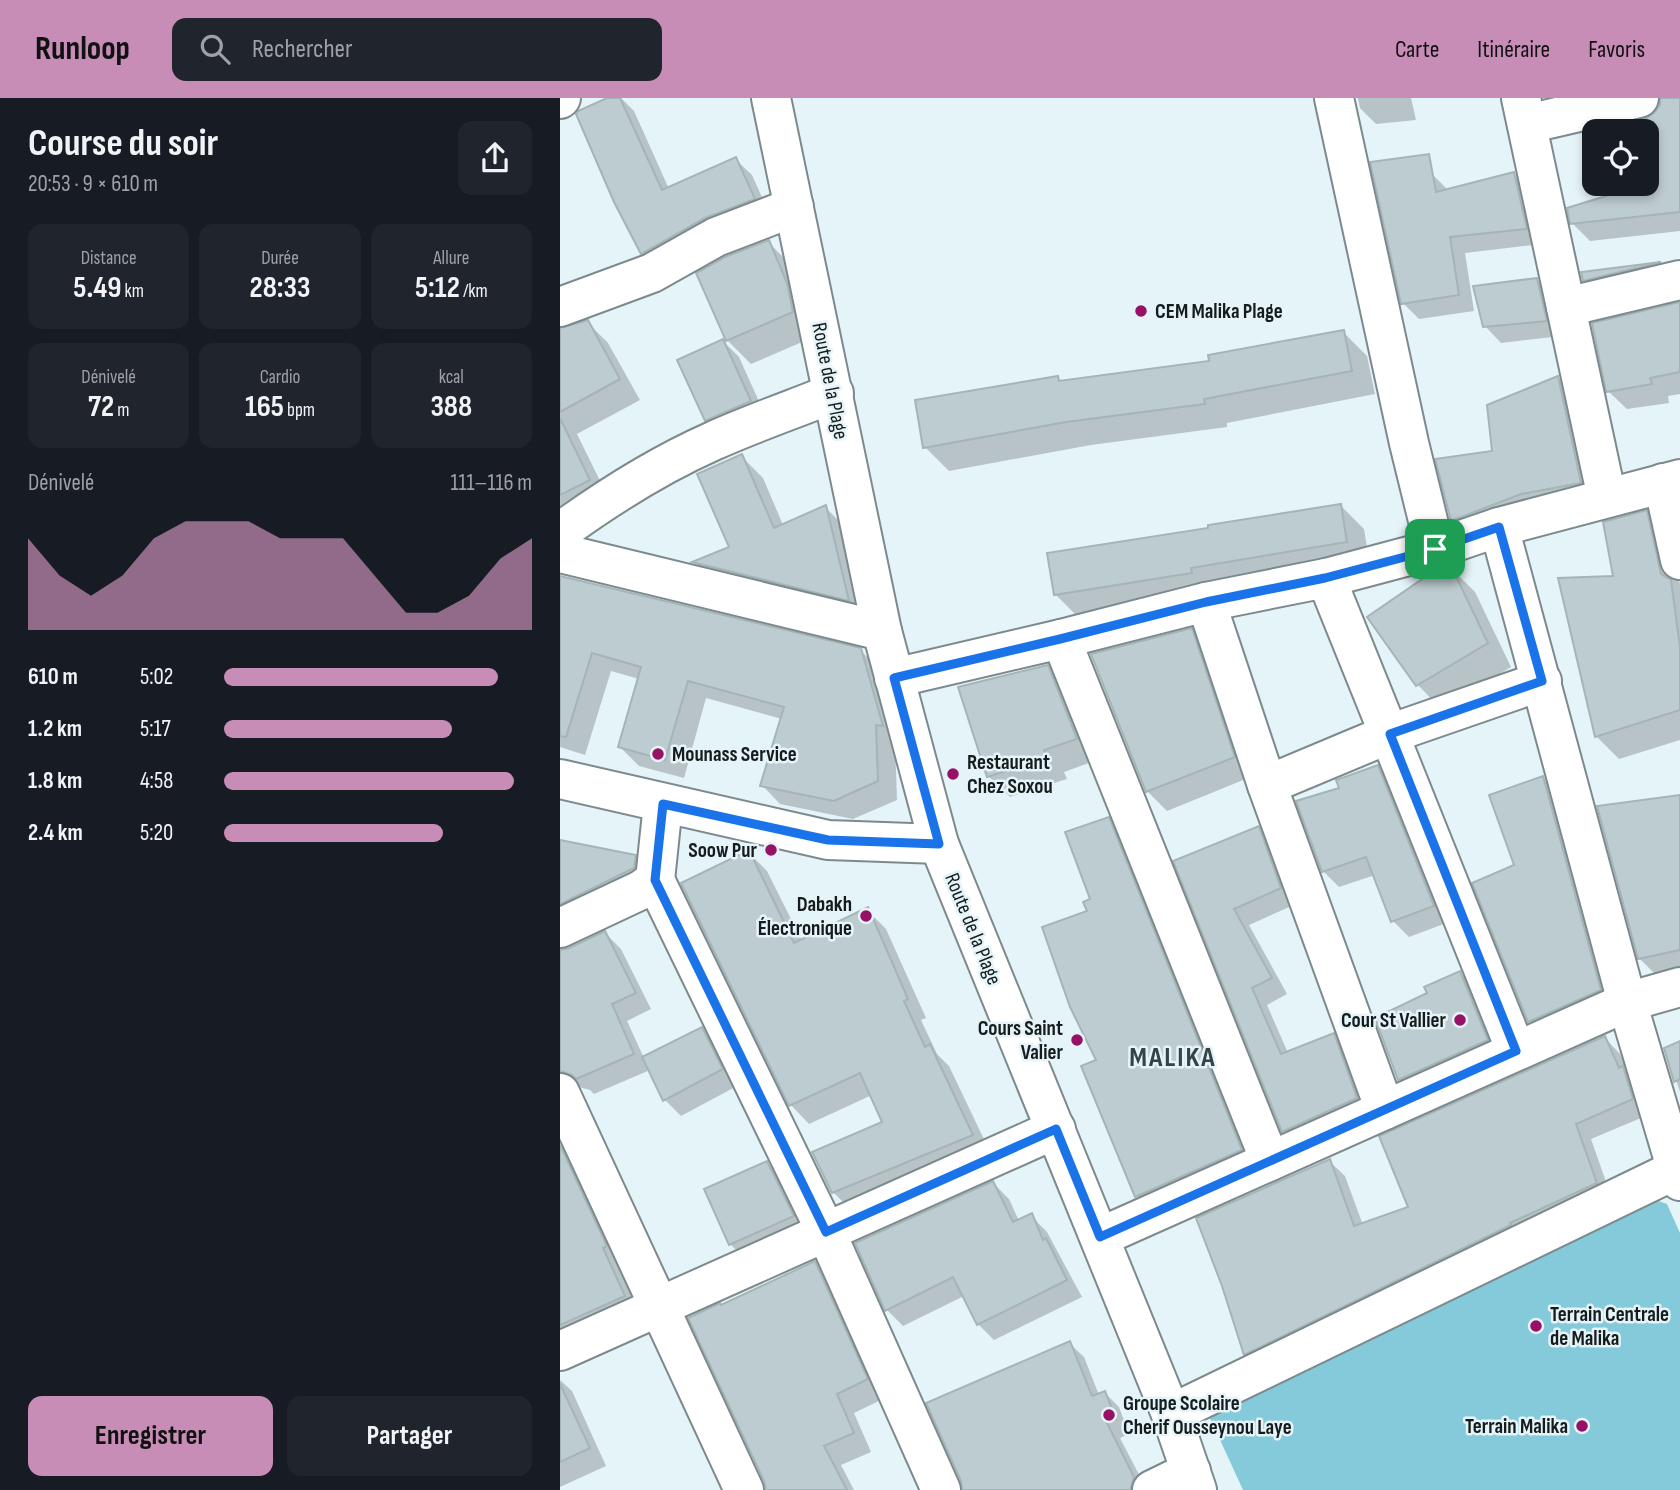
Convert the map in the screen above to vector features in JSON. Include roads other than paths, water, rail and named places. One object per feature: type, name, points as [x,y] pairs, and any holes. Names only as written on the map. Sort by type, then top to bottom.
[{"type":"street","points":[[1334,98],[1409,443],[1435,549]]},
{"type":"street","points":[[1607,498],[1524,111],[1639,98]]},
{"type":"street","name":"Route de la Plage","points":[[778,99],[794,207],[881,631],[939,844],[1171,1414],[1194,1480]]},
{"type":"street","points":[[560,307],[652,273],[716,237],[794,207]]},
{"type":"street","points":[[1566,307],[1680,280]]},
{"type":"street","points":[[560,532],[607,498],[673,461],[713,441],[834,393]]},
{"type":"street","points":[[894,678],[1206,602],[1325,578],[1435,549],[1499,527],[1671,481],[1680,560]]},
{"type":"street","points":[[1171,1414],[1678,1176],[1627,1002],[1499,527]]},
{"type":"street","points":[[560,553],[881,631]]},
{"type":"street","points":[[1325,578],[1516,1051]]},
{"type":"street","points":[[1206,602],[1267,785],[1385,1110]]},
{"type":"street","points":[[1060,639],[1270,1161]]},
{"type":"street","points":[[1267,785],[1390,734],[1542,681]]},
{"type":"street","points":[[560,779],[828,840],[939,844]]},
{"type":"street","points":[[663,804],[655,880],[826,1232],[941,1490]]},
{"type":"street","points":[[560,929],[641,890],[655,880]]},
{"type":"street","points":[[1100,1237],[1627,1002],[1680,987]]},
{"type":"street","points":[[560,1093],[568,1133],[660,1306],[744,1490]]},
{"type":"street","points":[[560,1351],[1056,1129]]},
{"type":"street","points":[[1152,1490],[1194,1480]]},
{"type":"place","name":"CEM Malika Plage","points":[[1141,311]]},
{"type":"place","name":"Mounass Service","points":[[658,754]]},
{"type":"place","name":"Restaurant Chez Soxou","points":[[953,774]]},
{"type":"place","name":"Soow Pur","points":[[771,850]]},
{"type":"place","name":"Dabakh Électronique","points":[[866,916]]},
{"type":"place","name":"Cour St Vallier","points":[[1460,1020]]},
{"type":"place","name":"Cours Saint Valier","points":[[1077,1040]]},
{"type":"place","name":"Terrain Centrale de Malika","points":[[1536,1326]]},
{"type":"place","name":"Groupe Scolaire Cherif Ousseynou Laye","points":[[1109,1415]]},
{"type":"place","name":"Terrain Malika","points":[[1582,1426]]},
{"type":"district","name":"MALIKA","points":[[1173,1057]]}]
